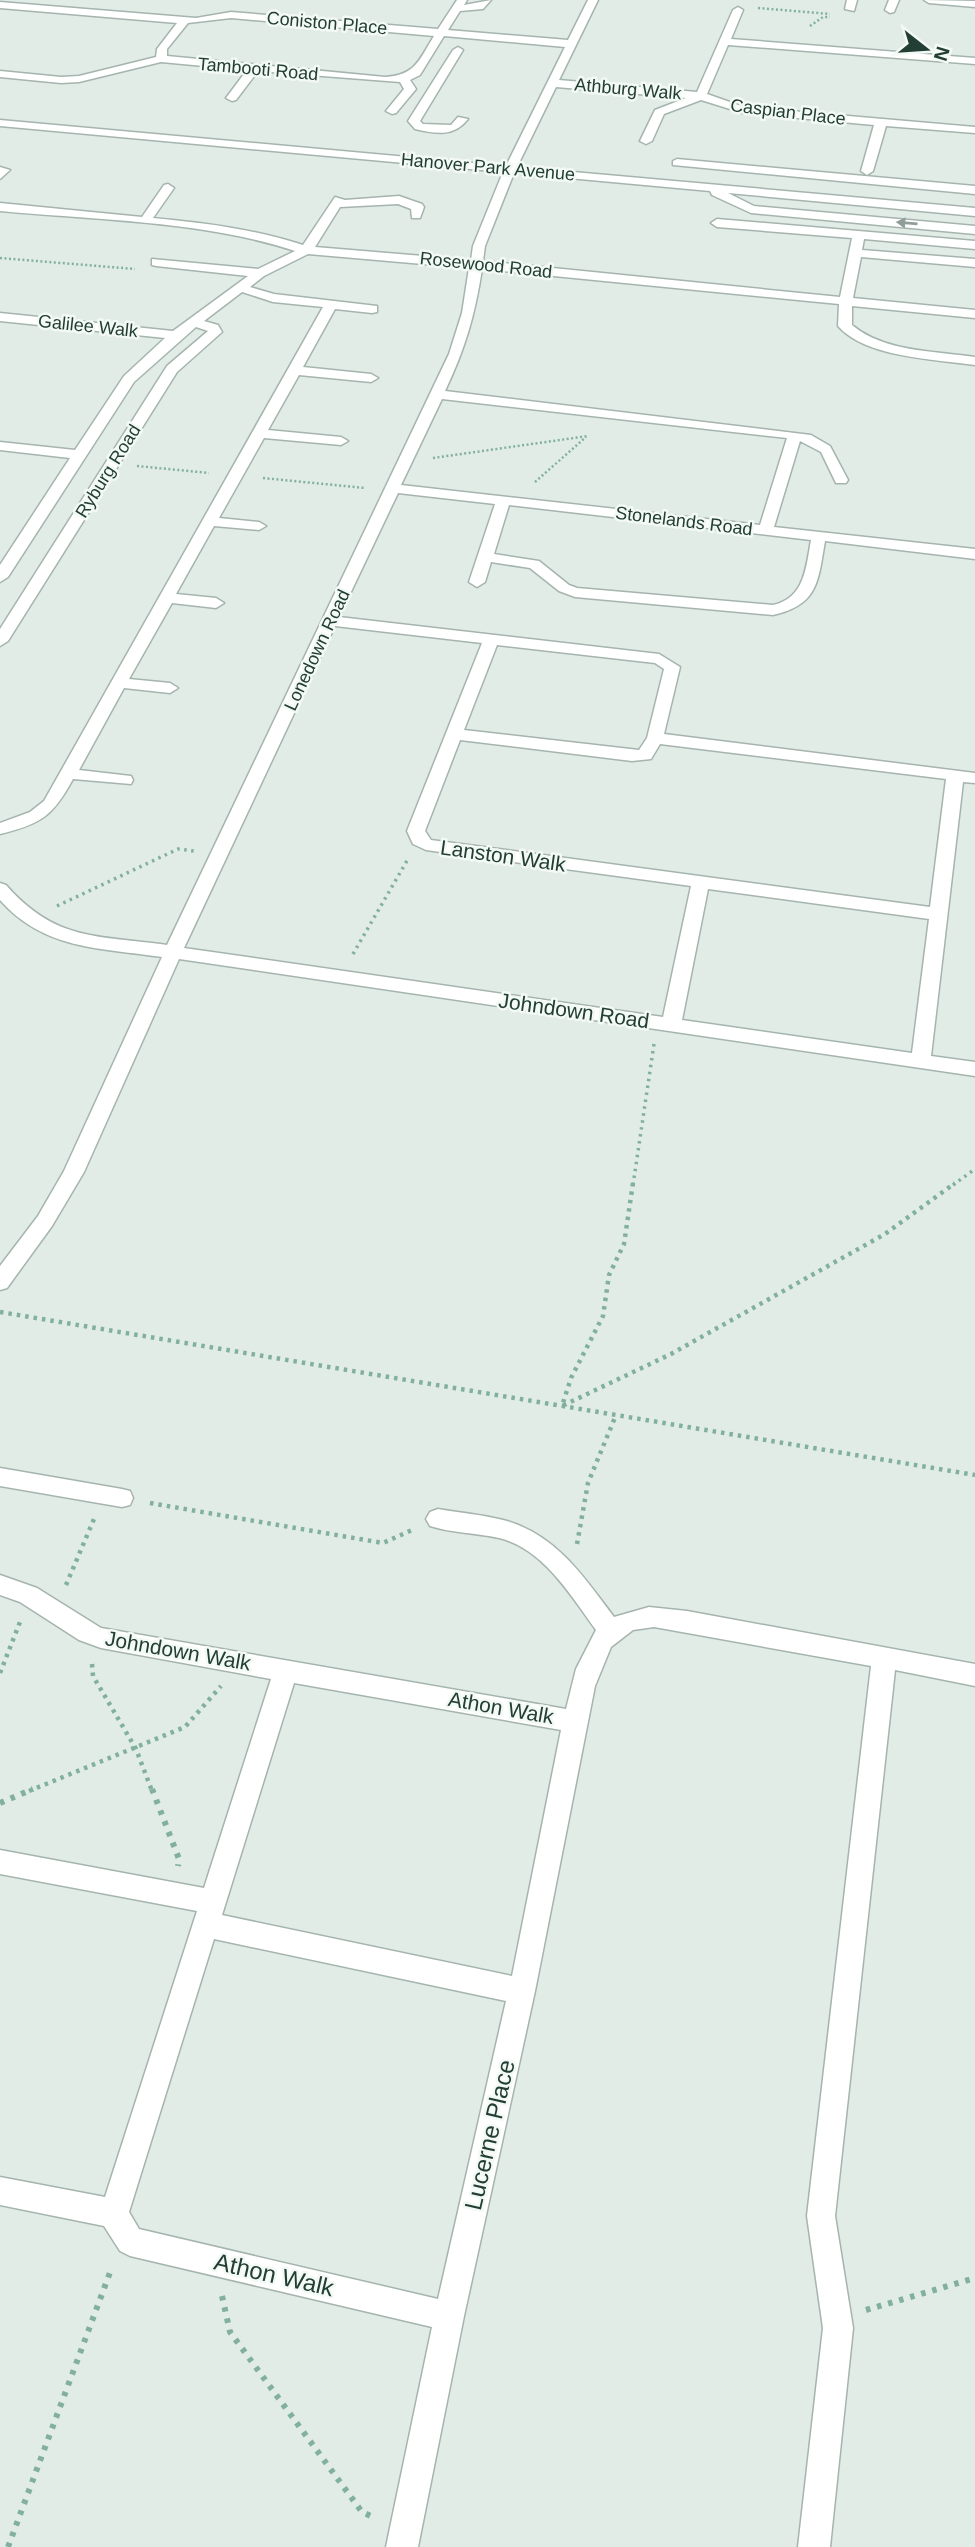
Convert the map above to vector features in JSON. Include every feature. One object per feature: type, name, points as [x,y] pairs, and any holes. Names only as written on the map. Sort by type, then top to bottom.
[{"type":"street","name":"Coniston Place","points":[[231,15],[243,0]]},
{"type":"street","points":[[402,79],[416,73],[460,4],[479,7],[486,0]]},
{"type":"street","name":"Lonedown Road","points":[[0,1282],[45,1221],[74,1172],[173,952],[456,354],[466,323],[479,246],[510,169],[593,0]]},
{"type":"street","points":[[929,0],[975,4]]},
{"type":"street","points":[[0,5],[185,20],[216,19],[231,15]]},
{"type":"street","points":[[738,10],[726,42],[975,61]]},
{"type":"street","name":"Coniston Place","points":[[231,15],[571,44]]},
{"type":"street","name":"Tambooti Road","points":[[185,20],[162,49],[160,60],[385,80],[402,79]]},
{"type":"street","name":"Caspian Place","points":[[726,42],[701,96],[743,110],[975,130]]},
{"type":"street","points":[[458,50],[414,121],[415,126],[449,129],[457,126],[462,119]]},
{"type":"street","points":[[0,74],[61,80],[79,79],[160,60]]},
{"type":"street","points":[[422,65],[448,67]]},
{"type":"street","points":[[232,98],[254,69]]},
{"type":"street","points":[[392,111],[410,89],[409,83],[402,79]]},
{"type":"street","name":"Athburg Walk","points":[[554,83],[701,96]]},
{"type":"street","points":[[646,141],[662,110],[701,96]]},
{"type":"street","points":[[867,172],[881,122]]},
{"type":"street","name":"Hanover Park Avenue","points":[[0,123],[975,212]]},
{"type":"street","points":[[677,163],[975,190]]},
{"type":"street","points":[[783,194],[790,173]]},
{"type":"street","points":[[706,187],[751,209],[975,230]]},
{"type":"street","points":[[145,221],[168,188]]},
{"type":"street","points":[[306,250],[338,202],[407,201],[418,206],[416,215]]},
{"type":"street","name":"Rosewood Road","points":[[0,207],[238,231],[306,250],[476,264],[975,314]]},
{"type":"street","points":[[717,223],[975,245]]},
{"type":"street","points":[[859,234],[846,300],[845,326],[861,339],[975,361]]},
{"type":"street","name":"Ryburg Road","points":[[0,577],[129,379],[176,335],[260,273],[306,250]]},
{"type":"street","points":[[855,253],[975,263]]},
{"type":"street","points":[[156,262],[260,273]]},
{"type":"street","points":[[242,288],[273,298],[372,309]]},
{"type":"street","points":[[0,829],[45,810],[70,774],[331,304]]},
{"type":"street","name":"Galilee Walk","points":[[0,317],[176,335]]},
{"type":"street","name":"Ryburg Road","points":[[0,641],[172,369],[215,332],[213,328],[194,322]]},
{"type":"street","points":[[294,370],[371,378]]},
{"type":"street","points":[[436,394],[813,439],[828,450],[841,480]]},
{"type":"street","points":[[260,433],[341,441]]},
{"type":"street","points":[[766,530],[794,435]]},
{"type":"street","points":[[0,446],[78,455]]},
{"type":"street","name":"Stonelands Road","points":[[394,488],[975,554]]},
{"type":"street","points":[[477,582],[504,500]]},
{"type":"street","points":[[210,521],[259,526]]},
{"type":"street","points":[[485,557],[534,564],[564,588],[575,592],[774,610],[788,609],[804,596],[819,536]]},
{"type":"street","points":[[168,598],[216,603]]},
{"type":"street","points":[[331,621],[665,660],[672,667],[655,738],[648,753],[637,756],[455,734]]},
{"type":"street","name":"Lanston Walk","points":[[491,640],[416,831],[419,840],[426,845],[938,914]]},
{"type":"street","points":[[121,682],[170,688]]},
{"type":"street","points":[[655,738],[975,778]]},
{"type":"street","points":[[70,774],[125,780]]},
{"type":"street","points":[[921,1062],[955,775]]},
{"type":"street","points":[[664,1024],[701,882]]},
{"type":"street","points":[[0,889],[8,913],[42,930],[67,937],[173,952]]},
{"type":"street","name":"Johndown Road","points":[[173,952],[975,1069]]},
{"type":"street","points":[[0,1477],[113,1496]]},
{"type":"street","points":[[438,1519],[518,1534],[549,1556],[609,1629],[649,1617],[687,1621],[975,1675]]},
{"type":"street","name":"Johndown Walk","points":[[12,1588],[90,1635],[286,1669]]},
{"type":"street","name":"Athon Walk","points":[[286,1669],[575,1722],[596,1647],[609,1629]]},
{"type":"street","points":[[814,2547],[838,2318],[821,2229],[821,2216],[884,1658]]},
{"type":"street","points":[[130,2241],[118,2224],[115,2212],[286,1669]]},
{"type":"street","name":"Lucerne Place","points":[[404,2538],[449,2316],[522,1991],[575,1722]]},
{"type":"street","points":[[0,1862],[176,1897],[208,1913],[522,1991]]},
{"type":"street","points":[[0,2191],[90,2210],[115,2212]]},
{"type":"street","name":"Athon Walk","points":[[130,2241],[449,2316]]},
{"type":"path","points":[[738,10],[755,8],[835,15]]},
{"type":"path","points":[[0,258],[132,270],[156,262]]},
{"type":"path","points":[[504,500],[540,479],[588,436],[599,413]]},
{"type":"path","points":[[405,461],[588,436]]},
{"type":"path","points":[[339,978],[419,840]]},
{"type":"path","points":[[42,930],[55,906],[178,849],[220,854]]},
{"type":"path","points":[[562,1406],[570,1378],[603,1316],[609,1275],[624,1244],[664,1024]]},
{"type":"path","points":[[562,1406],[671,1354],[885,1234],[975,1169]]},
{"type":"path","points":[[0,1312],[975,1475]]},
{"type":"path","points":[[568,1577],[583,1520],[587,1483],[607,1442],[615,1415]]},
{"type":"path","points":[[55,1612],[113,1496],[383,1543],[438,1519]]},
{"type":"path","points":[[0,1673],[20,1622],[12,1588]]},
{"type":"path","points":[[90,1635],[93,1676],[136,1749],[179,1859],[176,1897]]},
{"type":"path","points":[[0,1803],[185,1727],[219,1692],[230,1659]]},
{"type":"path","points":[[8,2547],[109,2271],[130,2241]]},
{"type":"path","points":[[214,2261],[230,2332],[362,2512],[404,2538]]},
{"type":"path","points":[[838,2318],[975,2278]]}]
